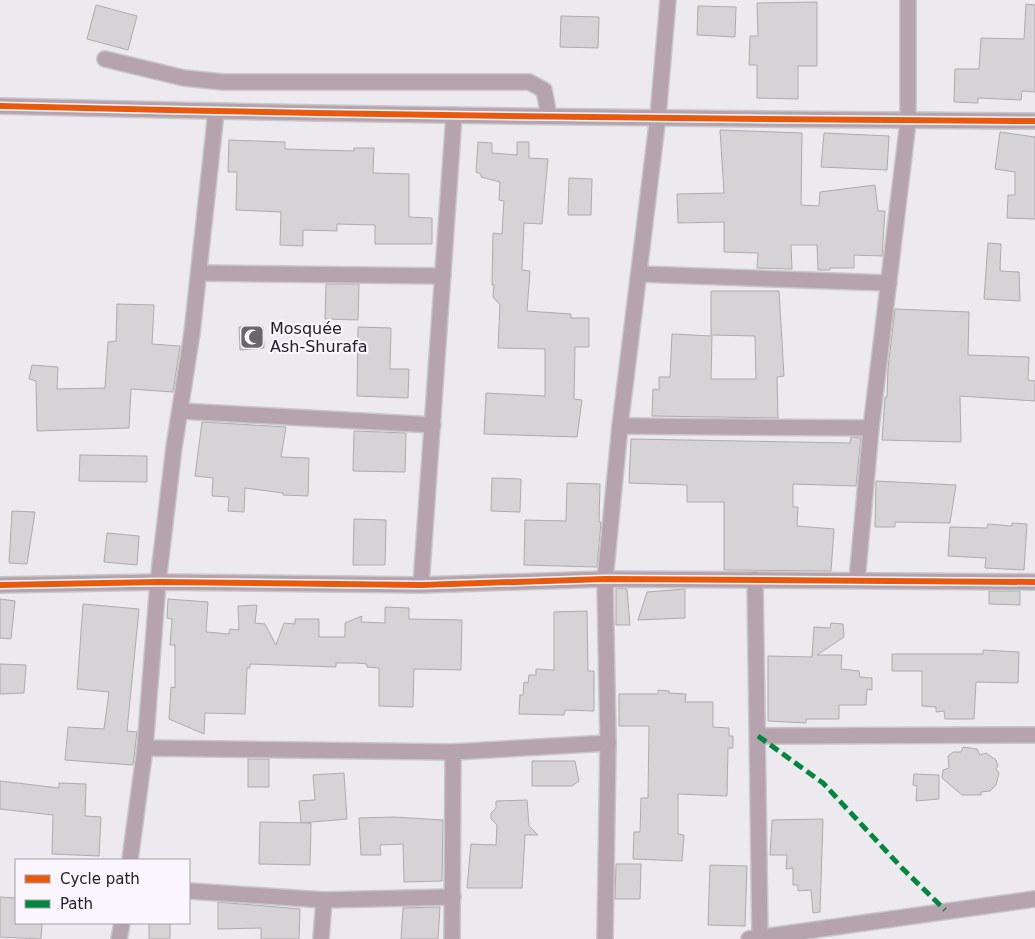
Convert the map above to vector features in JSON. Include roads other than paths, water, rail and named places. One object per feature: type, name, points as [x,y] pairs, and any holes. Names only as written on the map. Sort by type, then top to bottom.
[{"type":"street","points":[[605,939],[608,743],[605,579],[620,426],[658,116],[668,0]]},
{"type":"street","points":[[856,580],[871,428],[908,122],[908,0]]},
{"type":"street","points":[[105,59],[184,78],[223,82],[529,82],[544,90],[549,116]]},
{"type":"street","points":[[0,106],[216,112],[658,116],[908,122],[1035,121]]},
{"type":"street","points":[[130,859],[145,748],[158,582],[199,273],[216,112]]},
{"type":"street","points":[[421,585],[454,115]]},
{"type":"street","points":[[199,273],[443,276]]},
{"type":"street","points":[[640,274],[889,283]]},
{"type":"street","points":[[180,411],[433,424]]},
{"type":"street","points":[[620,426],[871,428]]},
{"type":"street","points":[[0,585],[158,582],[421,585],[605,579],[1035,582]]},
{"type":"street","points":[[755,579],[758,736],[755,938],[1035,899]]},
{"type":"street","points":[[758,736],[1035,736]]},
{"type":"street","points":[[145,748],[453,752],[608,743]]},
{"type":"street","points":[[452,939],[453,752]]},
{"type":"street","points":[[190,891],[324,900],[453,897]]},
{"type":"street","points":[[321,939],[324,900]]},
{"type":"street","points":[[119,939],[122,924]]},
{"type":"place","name":"Mosquée Ash-Shurafa","points":[[252,337]]}]
